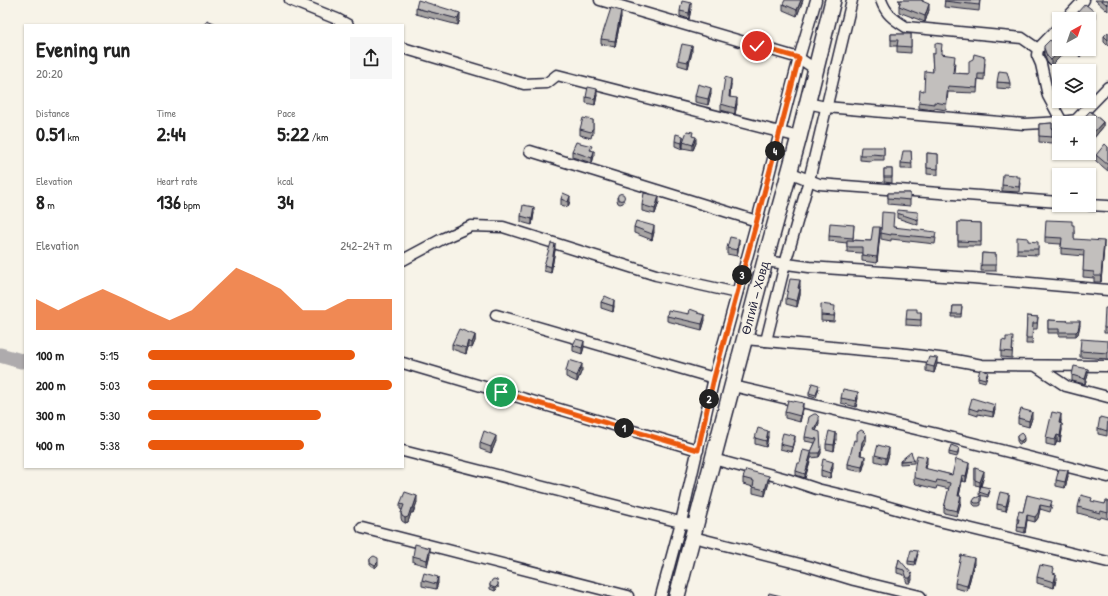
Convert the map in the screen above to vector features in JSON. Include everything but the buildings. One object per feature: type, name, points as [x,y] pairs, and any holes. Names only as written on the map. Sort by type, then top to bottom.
[{"type":"highway","name":"Өлгий — Ховд","points":[[677,596],[765,261],[790,172],[833,0]]},
{"type":"street","points":[[290,0],[346,24]]},
{"type":"street","points":[[600,0],[799,58],[815,69]]},
{"type":"street","points":[[661,596],[681,522],[714,378],[799,58],[816,0]]},
{"type":"street","points":[[766,341],[784,264],[809,180],[852,0]]},
{"type":"street","points":[[881,0],[884,7],[894,20],[906,27],[1022,38],[1038,49]]},
{"type":"street","points":[[1073,12],[1084,0]]},
{"type":"street","points":[[1052,34],[1038,49],[1037,55],[1048,96],[1059,116]]},
{"type":"street","points":[[404,48],[524,84],[547,83],[557,75],[799,137]]},
{"type":"street","points":[[1080,116],[1108,87]]},
{"type":"street","points":[[807,103],[826,107],[1024,124],[1052,123]]},
{"type":"street","points":[[530,151],[757,220]]},
{"type":"street","points":[[790,172],[819,184],[1052,201]]},
{"type":"street","points":[[1096,205],[1108,206]]},
{"type":"street","points":[[404,259],[444,238],[472,226],[503,227],[656,275],[737,293]]},
{"type":"street","points":[[765,261],[816,267],[973,278],[1108,290]]},
{"type":"street","points":[[496,314],[714,378]]},
{"type":"street","points":[[745,339],[907,354],[955,360],[982,366],[1108,366]]},
{"type":"street","points":[[404,363],[698,450]]},
{"type":"street","points":[[1036,366],[1066,386],[1108,397]]},
{"type":"street","points":[[733,386],[937,434],[1108,477]]},
{"type":"street","points":[[404,451],[681,522],[694,532],[854,580],[920,596]]},
{"type":"street","points":[[714,459],[787,479],[816,489],[868,501],[935,520],[1108,562]]},
{"type":"street","points":[[362,528],[628,596]]},
{"type":"waterway","points":[[0,355],[21,361],[24,360]]},
{"type":"route","points":[[501,392],[698,450],[714,378],[799,58],[757,46]]}]
